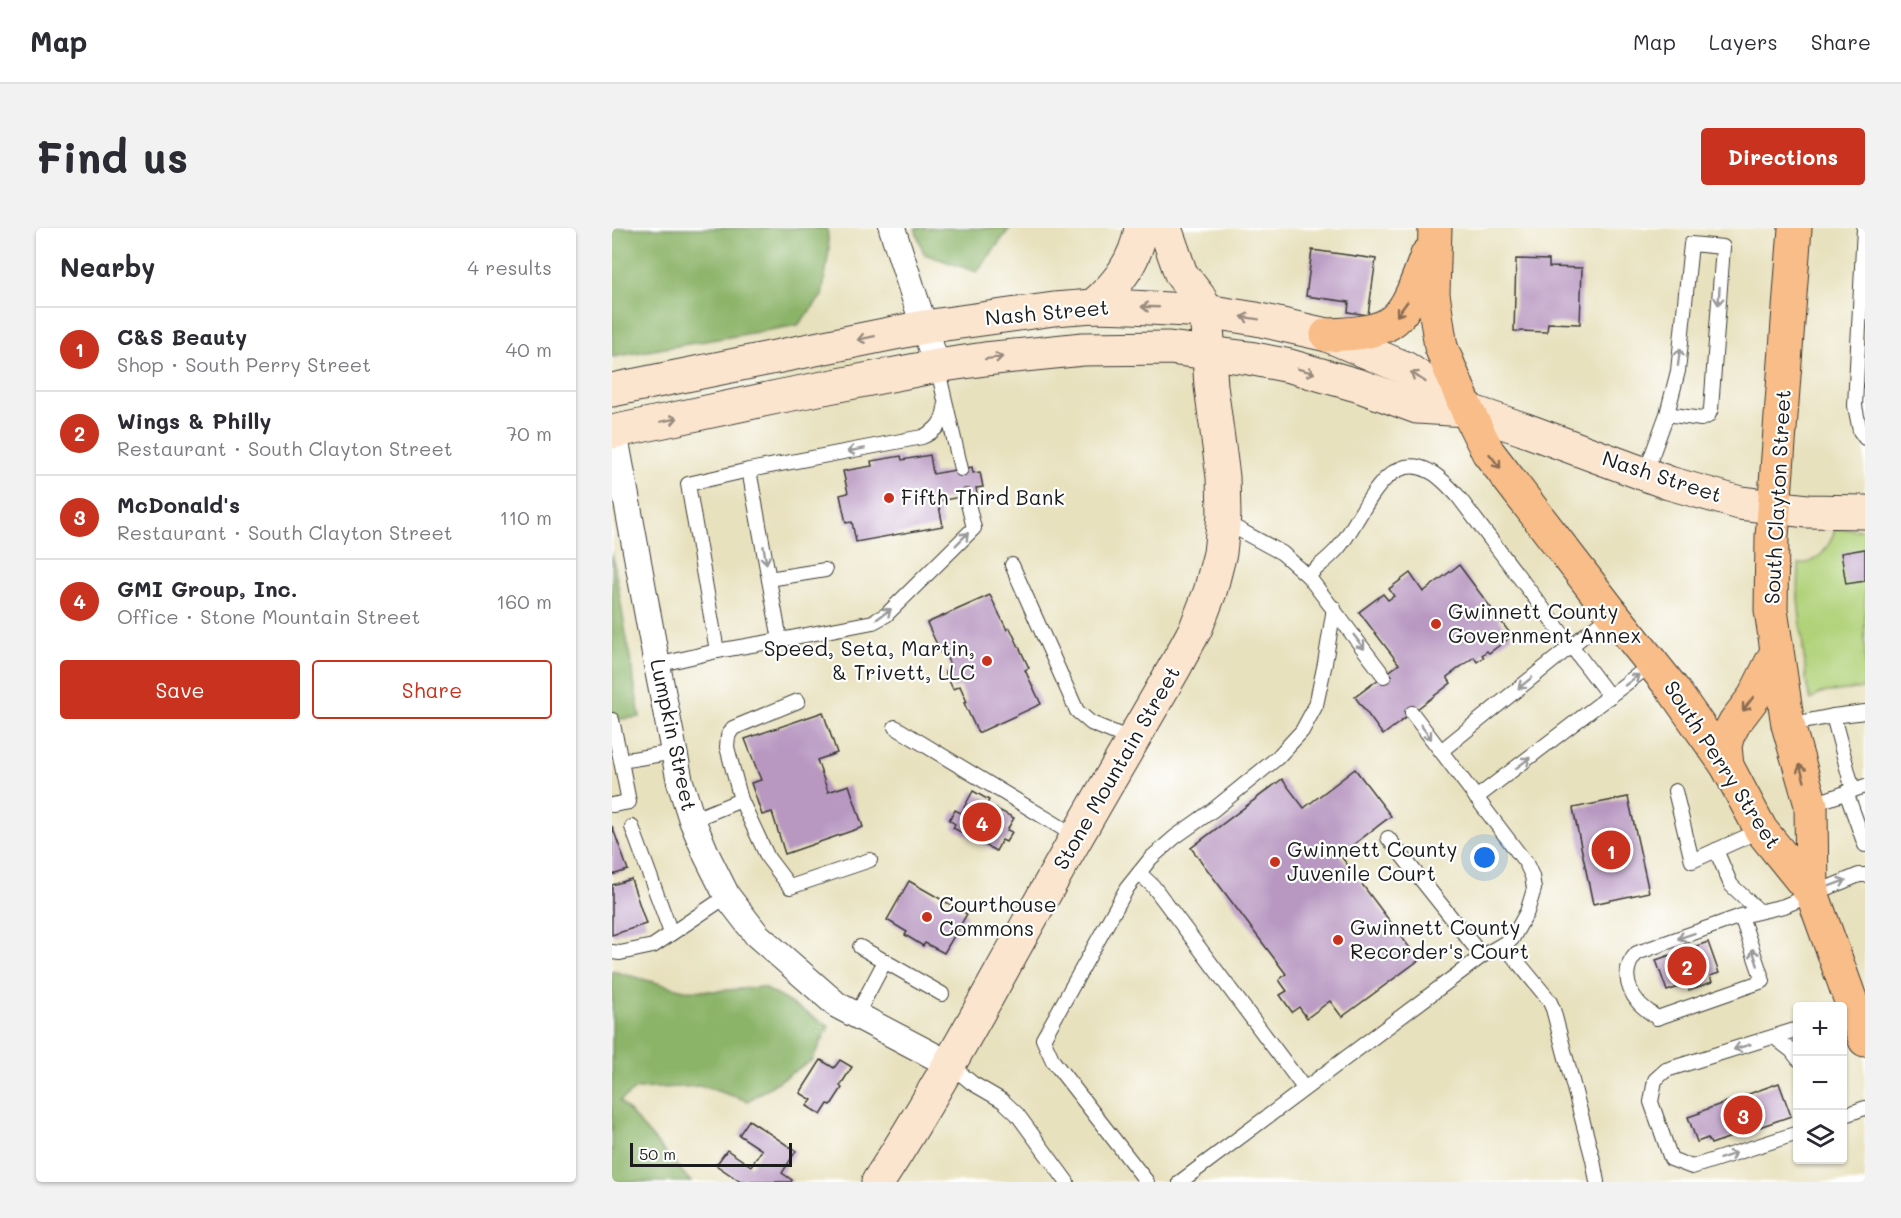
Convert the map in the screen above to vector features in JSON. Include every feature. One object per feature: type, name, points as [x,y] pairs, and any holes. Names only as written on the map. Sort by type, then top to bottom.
[{"type":"main road","name":"South Clayton Street","points":[[1795,228],[1774,507],[1770,573],[1771,610],[1788,725],[1811,805],[1812,893],[1854,1022]]},
{"type":"main road","points":[[1327,335],[1375,331],[1390,324],[1404,310],[1413,293],[1434,232]]},
{"type":"main road","name":"South Perry Street","points":[[1434,232],[1433,294],[1441,347],[1467,410],[1488,452],[1672,688],[1727,766],[1761,830],[1812,893]]},
{"type":"main road","points":[[1727,766],[1725,746],[1728,735],[1754,697],[1776,653]]},
{"type":"street","points":[[892,228],[936,366]]},
{"type":"street","points":[[1093,306],[1117,283],[1127,268],[1135,252],[1141,228]]},
{"type":"street","points":[[1164,228],[1181,274],[1199,297],[1206,311]]},
{"type":"street","name":"Nash Street","points":[[612,390],[924,327],[1016,313],[1093,306],[1206,311],[1256,319],[1327,335],[1405,368],[1467,410]]},
{"type":"street","name":"Stone Mountain Street","points":[[878,1182],[949,1064],[1133,741],[1196,628],[1210,592],[1220,553],[1223,477],[1207,352],[1206,311]]},
{"type":"street","name":"Nash Street","points":[[613,431],[936,366],[1083,349],[1158,348],[1207,352],[1290,366],[1359,386],[1417,407],[1467,410],[1669,483],[1740,503],[1807,511],[1865,512]]},
{"type":"street","name":"Lumpkin Street","points":[[613,431],[674,752],[692,820],[727,896],[757,935],[837,1005],[949,1064]]},
{"type":"lane","points":[[1864,228],[1855,406],[1860,431],[1865,438]]},
{"type":"lane","points":[[1645,474],[1667,414],[1678,371],[1691,244],[1723,247],[1711,409],[1708,416],[1701,419],[1667,414]]},
{"type":"lane","points":[[936,366],[961,469]]},
{"type":"lane","points":[[717,651],[688,484],[922,437],[938,427],[945,408]]},
{"type":"lane","points":[[1308,576],[1339,547],[1376,489],[1387,477],[1398,469],[1412,466],[1427,470],[1439,477],[1457,495],[1610,697]]},
{"type":"lane","points":[[749,470],[780,640]]},
{"type":"lane","points":[[657,665],[717,651],[873,622],[886,615],[974,528],[966,496]]},
{"type":"lane","points":[[1223,521],[1282,553],[1308,576],[1384,676]]},
{"type":"lane","points":[[1012,566],[1077,711],[1091,723],[1133,741]]},
{"type":"lane","points":[[769,579],[825,570]]},
{"type":"lane","points":[[1147,1182],[1053,1061],[1043,1039],[1122,898],[1151,858],[1276,758],[1302,731],[1316,705],[1334,608]]},
{"type":"lane","points":[[1440,751],[1612,613]]},
{"type":"lane","points":[[1476,798],[1653,663]]},
{"type":"lane","points":[[798,701],[733,728],[728,736],[727,747],[741,800],[768,858],[790,887],[870,860]]},
{"type":"lane","points":[[1788,725],[1865,712]]},
{"type":"lane","points":[[1180,1182],[1482,956],[1512,939],[1527,912],[1533,889],[1532,876],[1526,863],[1412,713]]},
{"type":"lane","points":[[1833,716],[1855,789],[1865,845]]},
{"type":"lane","points":[[612,720],[629,802],[612,806]]},
{"type":"lane","points":[[895,727],[1077,837]]},
{"type":"lane","points":[[621,761],[674,752]]},
{"type":"lane","points":[[1811,805],[1855,789]]},
{"type":"lane","points":[[1675,791],[1692,861],[1761,830]]},
{"type":"lane","points":[[692,820],[741,800]]},
{"type":"lane","points":[[632,827],[671,933]]},
{"type":"lane","points":[[1388,837],[1482,956]]},
{"type":"lane","points":[[1716,850],[1731,885],[1759,911]]},
{"type":"lane","points":[[1139,873],[1153,886],[1304,1088]]},
{"type":"lane","points":[[1742,916],[1763,981],[1658,1018],[1638,1001],[1628,981],[1627,968],[1637,953],[1742,916],[1784,906],[1859,875],[1865,875]]},
{"type":"lane","points":[[612,952],[620,953],[653,946],[727,896]]},
{"type":"lane","points":[[1503,944],[1549,1000],[1597,1182]]},
{"type":"lane","points":[[860,947],[942,994]]},
{"type":"lane","points":[[856,1016],[885,961]]},
{"type":"lane","points":[[1793,1030],[1666,1070],[1655,1080],[1652,1102],[1671,1160],[1692,1167],[1793,1134]]},
{"type":"lane","points":[[1774,1037],[1795,1056]]},
{"type":"lane","points":[[949,1064],[972,1083],[1003,1101],[1017,1114],[1067,1182]]},
{"type":"lane","points":[[1847,1114],[1865,1108]]},
{"type":"green space","points":[[612,228],[827,228],[829,250],[822,296],[798,325],[612,357]]},
{"type":"green space","points":[[915,228],[1010,228],[977,272],[924,254]]},
{"type":"green space","points":[[1835,529],[1865,530],[1865,688],[1820,693],[1811,700],[1807,687],[1798,598],[1799,564],[1812,561],[1823,553]]},
{"type":"green space","points":[[612,551],[640,717],[612,720]]},
{"type":"green space","points":[[612,971],[684,990],[715,991],[763,987],[829,1026],[812,1060],[748,1101],[702,1086],[636,1089],[620,1101],[691,1182],[612,1182]]},
{"type":"building","points":[[1312,250],[1376,259],[1368,315],[1348,312],[1349,302],[1306,296]]},
{"type":"building","points":[[1516,259],[1549,260],[1549,267],[1582,268],[1580,324],[1548,323],[1547,332],[1514,331]]},
{"type":"building","name":"Fifth Third Bank","points":[[930,455],[933,474],[972,467],[973,473],[980,472],[983,487],[976,488],[977,494],[938,501],[943,526],[856,542],[852,522],[846,523],[840,495],[848,493],[843,471],[872,466],[871,461],[901,456],[902,460]]},
{"type":"building","points":[[1865,549],[1865,581],[1846,584],[1841,553]]},
{"type":"building","name":"Gwinnett County Government Annex","points":[[1459,565],[1512,636],[1489,653],[1487,651],[1482,655],[1484,657],[1477,662],[1474,657],[1447,677],[1451,683],[1383,735],[1355,697],[1399,664],[1359,612],[1383,594],[1388,600],[1394,596],[1389,589],[1410,573],[1423,592]]},
{"type":"building","name":"Speed, Seta, Martin, & Trivett, LLC","points":[[990,595],[1007,630],[1010,628],[1029,668],[1025,670],[1041,704],[978,733],[964,703],[967,702],[960,686],[953,689],[945,672],[952,669],[944,652],[941,653],[927,623]]},
{"type":"building","points":[[823,712],[837,753],[817,760],[828,792],[849,785],[863,827],[785,854],[772,812],[762,815],[751,783],[761,780],[745,739]]},
{"type":"building","points":[[1355,769],[1391,816],[1340,855],[1419,960],[1342,1017],[1330,1001],[1307,1018],[1299,1007],[1292,1012],[1280,995],[1287,991],[1279,980],[1286,974],[1191,848],[1282,779],[1304,808]]},
{"type":"building","points":[[973,791],[989,800],[987,804],[1014,818],[1007,830],[1012,832],[1006,842],[1002,840],[996,851],[953,828],[955,824],[949,820],[955,810],[961,813]]},
{"type":"building","points":[[1628,797],[1649,892],[1593,904],[1573,808]]},
{"type":"building","points":[[612,826],[628,870],[612,875]]},
{"type":"building","points":[[631,879],[646,924],[612,935],[612,885]]},
{"type":"building","name":"Courthouse Commons","points":[[909,881],[967,914],[944,953],[925,943],[923,946],[905,935],[907,932],[887,920]]},
{"type":"building","points":[[1708,942],[1719,973],[1710,976],[1712,982],[1689,990],[1687,984],[1667,991],[1656,960]]},
{"type":"building","points":[[821,1060],[834,1068],[840,1060],[852,1067],[840,1086],[842,1088],[821,1115],[807,1106],[812,1100],[800,1093]]},
{"type":"building","points":[[1779,1083],[1791,1116],[1711,1144],[1708,1138],[1697,1142],[1688,1117]]},
{"type":"building","points":[[749,1120],[796,1151],[782,1173],[792,1180],[791,1182],[741,1182],[716,1165],[727,1150],[751,1166],[762,1150],[739,1135]]},
{"type":"place","name":"Fifth Third Bank","points":[[889,498]]},
{"type":"place","name":"Gwinnett County Government Annex","points":[[1436,624]]},
{"type":"place","name":"Speed, Seta, Martin, & Trivett, LLC","points":[[987,661]]},
{"type":"place","name":"GMI Group, Inc.","points":[[982,822]]},
{"type":"place","name":"C&S Beauty","points":[[1611,850]]},
{"type":"place","name":"Gwinnett County Juvenile Court","points":[[1275,862]]},
{"type":"place","name":"Courthouse Commons","points":[[927,917]]},
{"type":"place","name":"Gwinnett County Recorder's Court","points":[[1338,940]]},
{"type":"place","name":"Wings & Philly","points":[[1687,966]]},
{"type":"place","name":"McDonald's","points":[[1743,1115]]}]
